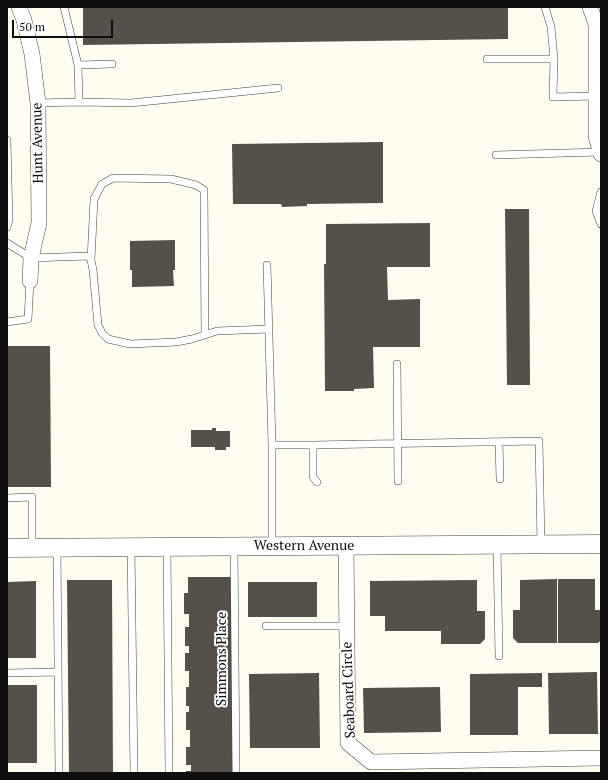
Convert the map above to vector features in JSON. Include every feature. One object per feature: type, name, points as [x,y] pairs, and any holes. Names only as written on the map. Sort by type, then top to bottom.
[{"type":"street","name":"Hunt Avenue","points":[[20,7],[32,54],[38,103],[39,223],[31,258],[30,281]]},
{"type":"street","points":[[590,7],[598,24],[596,96],[601,153]]},
{"type":"street","name":"Western Avenue","points":[[7,548],[601,544]]},
{"type":"street","name":"Seaboard Circle","points":[[346,546],[348,743],[371,762],[601,758]]},
{"type":"lane","points":[[64,7],[78,65],[79,102]]},
{"type":"lane","points":[[545,7],[552,27],[554,58],[553,97],[596,96]]},
{"type":"lane","points":[[487,59],[554,58]]},
{"type":"lane","points":[[78,65],[112,64]]},
{"type":"lane","points":[[38,103],[131,103],[278,88]]},
{"type":"lane","points":[[7,140],[9,220],[7,227]]},
{"type":"lane","points":[[496,155],[601,153]]},
{"type":"lane","points":[[205,335],[204,190],[196,184],[171,179],[113,178],[102,184],[94,198],[91,260],[97,302],[98,324],[102,333],[108,339],[130,344],[176,342],[192,339],[205,335],[217,331],[269,329]]},
{"type":"lane","points":[[601,192],[596,211],[601,224]]},
{"type":"lane","points":[[7,243],[31,258],[88,256],[91,260]]},
{"type":"lane","points":[[267,265],[272,445],[272,546]]},
{"type":"lane","points":[[7,322],[28,320],[30,281]]},
{"type":"lane","points":[[397,364],[398,481]]},
{"type":"lane","points":[[272,445],[539,441],[541,544]]},
{"type":"lane","points":[[499,442],[500,479]]},
{"type":"lane","points":[[313,445],[313,477],[317,482]]},
{"type":"lane","points":[[7,498],[32,497],[32,548]]},
{"type":"lane","points":[[497,545],[499,656]]},
{"type":"lane","points":[[167,546],[169,773]]},
{"type":"lane","name":"Simmons Place","points":[[234,546],[236,773]]},
{"type":"lane","points":[[57,547],[59,773]]},
{"type":"lane","points":[[131,547],[134,773]]},
{"type":"lane","points":[[266,626],[347,626]]},
{"type":"lane","points":[[7,673],[58,672]]},
{"type":"building","points":[[83,7],[508,7],[508,39],[83,45]]},
{"type":"building","points":[[383,142],[383,203],[307,204],[307,206],[282,207],[281,204],[233,204],[232,144]]},
{"type":"building","points":[[505,209],[529,209],[530,385],[507,385]]},
{"type":"building","points":[[430,223],[430,267],[387,267],[388,300],[420,299],[420,347],[373,347],[374,388],[354,389],[354,391],[325,391],[324,264],[326,264],[326,224]]},
{"type":"building","points":[[175,240],[175,270],[173,270],[174,286],[132,287],[132,270],[130,270],[130,241]]},
{"type":"building","points":[[7,346],[50,346],[51,487],[7,487]]},
{"type":"building","points":[[212,428],[216,428],[216,431],[230,431],[230,447],[226,447],[226,450],[215,450],[215,447],[191,447],[191,430],[212,430]]},
{"type":"building","points":[[188,577],[234,577],[234,773],[186,773],[186,771],[191,771],[191,765],[186,765],[186,747],[190,747],[190,730],[186,730],[186,712],[189,712],[189,706],[186,706],[186,687],[189,687],[189,671],[185,671],[185,653],[189,653],[189,646],[185,646],[185,627],[189,627],[189,614],[184,614],[184,593],[188,593]]},
{"type":"building","points":[[557,579],[557,643],[518,643],[513,638],[513,610],[520,610],[520,580]]},
{"type":"building","points":[[558,579],[595,579],[595,610],[601,610],[601,640],[598,643],[558,643]]},
{"type":"building","points":[[67,580],[112,580],[113,773],[69,773]]},
{"type":"building","points":[[477,580],[477,611],[485,611],[485,639],[480,644],[441,644],[441,631],[385,631],[385,616],[370,616],[370,581]]},
{"type":"building","points":[[36,581],[36,658],[7,658],[7,582]]},
{"type":"building","points":[[248,582],[317,582],[317,617],[248,617]]},
{"type":"building","points":[[597,672],[598,734],[549,734],[548,673]]},
{"type":"building","points":[[319,673],[320,748],[250,748],[249,674]]},
{"type":"building","points":[[542,673],[542,687],[518,687],[518,735],[470,735],[470,674]]},
{"type":"building","points":[[7,685],[37,685],[37,763],[7,763]]},
{"type":"building","points":[[440,687],[441,732],[364,733],[363,688]]}]
